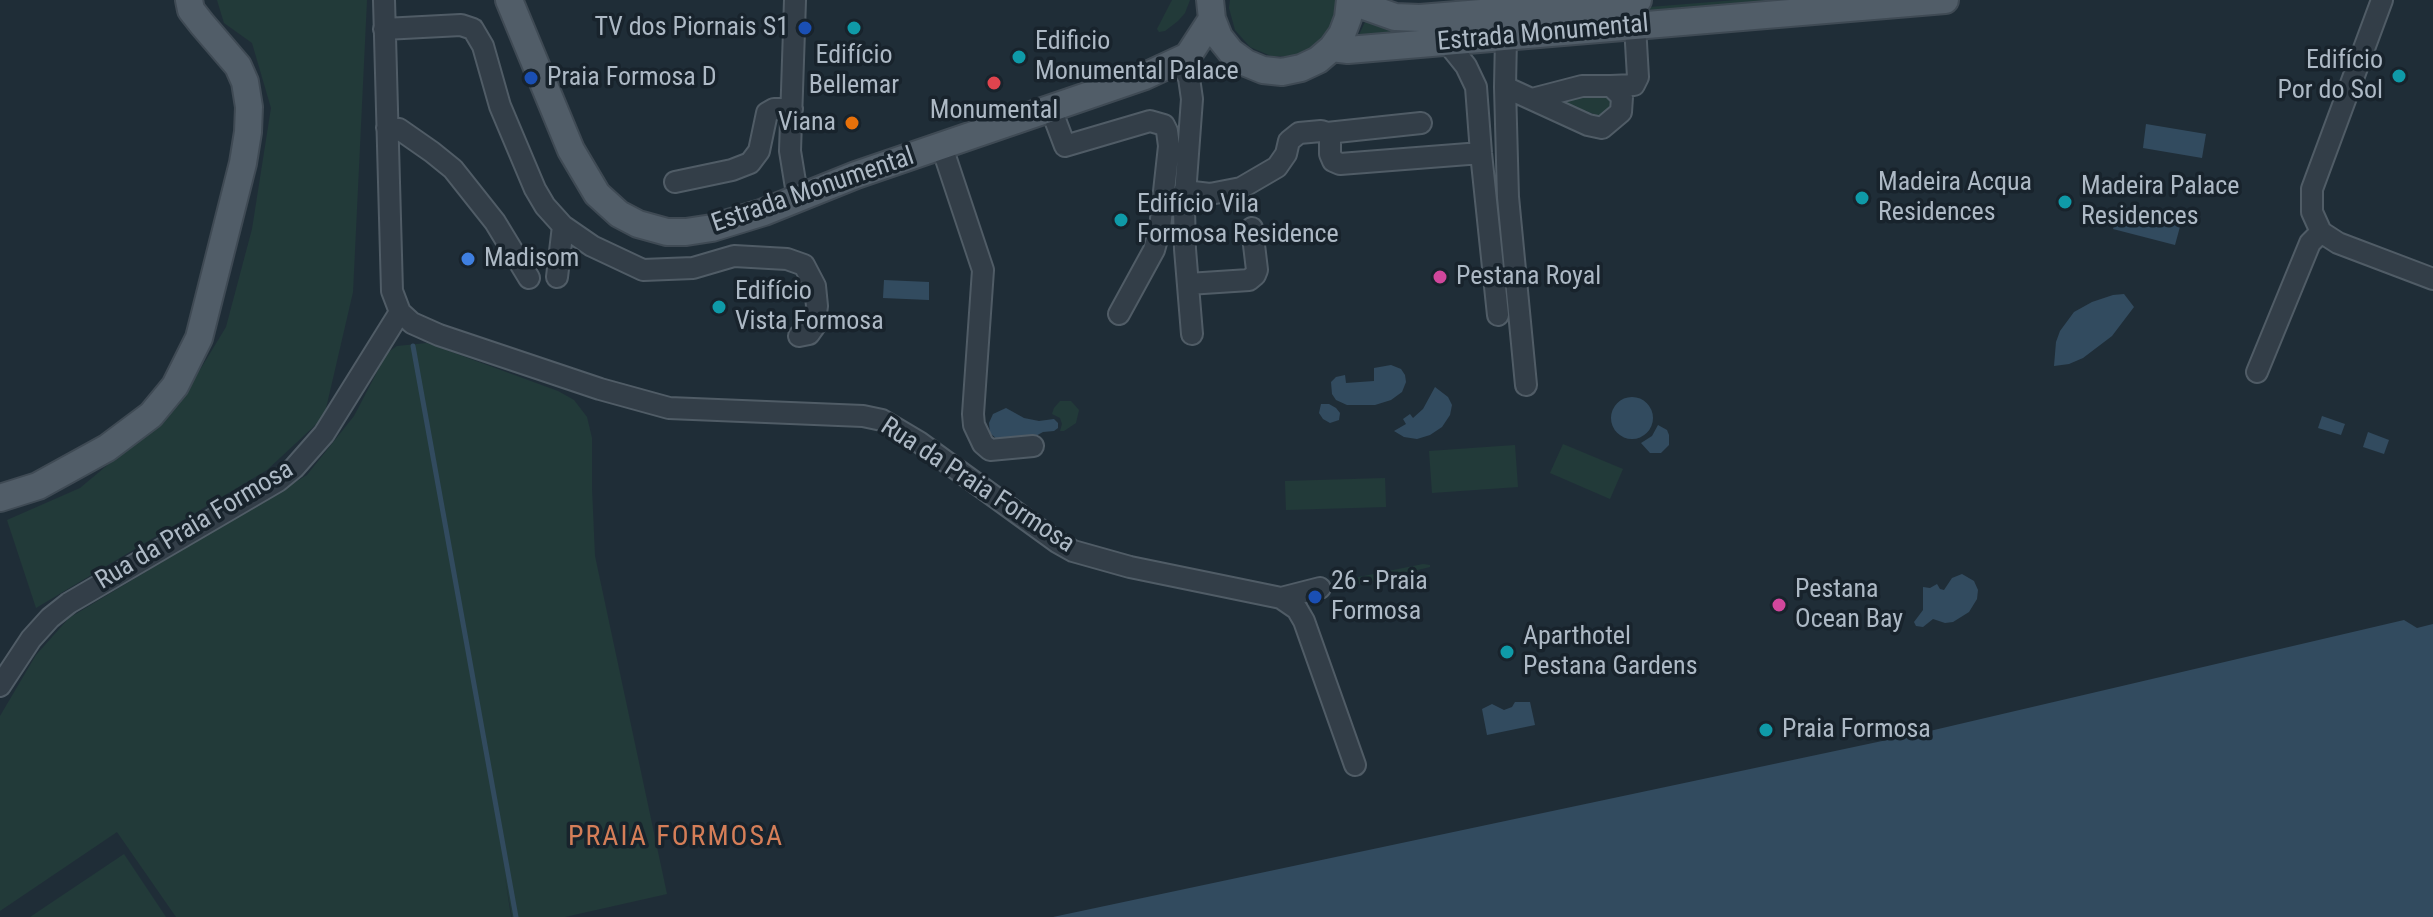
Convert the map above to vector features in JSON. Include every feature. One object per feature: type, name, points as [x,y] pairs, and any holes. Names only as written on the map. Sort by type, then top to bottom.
[{"type":"main road","points":[[0,498],[38,486],[107,448],[151,415],[175,386],[199,338],[243,163],[249,107],[245,82],[238,66],[191,10],[189,0]]},
{"type":"main road","name":"Estrada Monumental","points":[[509,0],[580,169],[597,194],[619,214],[653,229],[686,232],[712,228],[798,200],[856,175],[1145,76],[1184,58],[1231,52]]},
{"type":"main road","name":"Estrada Monumental","points":[[1350,1],[1395,17],[1420,18],[1637,13],[1945,0]]},
{"type":"main road","points":[[1211,10],[1219,37],[1231,52],[1263,70],[1282,72],[1310,64],[1332,48],[1342,34],[1350,1]]},
{"type":"main road","points":[[1184,58],[1211,10]]},
{"type":"main road","name":"Estrada Monumental","points":[[1332,48],[1348,50],[1506,37],[1637,13]]},
{"type":"street","points":[[384,0],[392,291],[400,312]]},
{"type":"street","points":[[795,0],[790,151],[798,200]]},
{"type":"street","points":[[2362,0],[2370,31]]},
{"type":"street","points":[[2382,0],[2312,189],[2312,212],[2321,232],[2338,243],[2433,279]]},
{"type":"street","points":[[1532,99],[1582,86],[1634,85],[1638,77],[1637,13]]},
{"type":"street","points":[[384,29],[461,25],[473,29],[483,46],[500,106],[535,189],[563,226],[592,246],[643,270],[693,268],[734,256],[795,260],[804,265],[815,286],[817,306],[814,327],[809,334],[799,336]]},
{"type":"street","points":[[1506,37],[1508,197],[1526,385]]},
{"type":"street","points":[[1446,41],[1466,66],[1476,87],[1498,315]]},
{"type":"street","points":[[1184,58],[1192,99],[1184,191],[1192,334]]},
{"type":"street","points":[[1505,87],[1588,125],[1602,128],[1621,112],[1622,97],[1611,86]]},
{"type":"street","points":[[675,182],[750,163],[759,151],[767,113],[774,109],[792,109]]},
{"type":"street","points":[[1051,109],[1065,146],[1150,121],[1164,125],[1167,131],[1169,146],[1160,228],[1154,250],[1119,314]]},
{"type":"street","points":[[1184,191],[1210,194],[1241,188],[1277,167],[1286,154],[1289,141],[1299,133],[1421,123]]},
{"type":"street","points":[[387,128],[399,129],[453,169],[495,222],[529,278]]},
{"type":"street","points":[[1327,133],[1330,154],[1333,161],[1340,164],[1481,153]]},
{"type":"street","points":[[942,147],[983,270],[974,425],[983,444],[990,450],[1033,446]]},
{"type":"street","points":[[557,277],[563,226]]},
{"type":"street","points":[[1188,284],[1249,280],[1255,275],[1252,228]]},
{"type":"street","points":[[2257,372],[2310,243],[2321,232]]},
{"type":"street","name":"Rua da Praia Formosa","points":[[0,686],[31,639],[69,603],[278,481],[294,468],[324,434],[400,312],[420,328],[439,335],[600,389],[669,408],[863,416],[882,420],[919,442],[1073,551],[1130,567],[1281,598]]},
{"type":"street","points":[[1281,598],[1320,588]]},
{"type":"street","points":[[1281,598],[1297,609],[1304,621],[1355,765]]},
{"type":"green space","points":[[217,0],[367,0],[353,292],[324,417],[267,470],[36,608],[7,520],[80,488],[178,406],[226,327],[252,229],[271,108],[252,43],[224,23]]},
{"type":"green space","points":[[1172,0],[1190,0],[1178,21],[1159,32],[1157,29]]},
{"type":"green space","points":[[1230,0],[1336,0],[1337,9],[1330,30],[1314,47],[1293,56],[1271,56],[1250,47],[1235,30]]},
{"type":"green space","points":[[1736,0],[1851,0],[1427,25]]},
{"type":"green space","points":[[1366,20],[1417,26],[1418,36],[1356,41]]},
{"type":"green space","points":[[1607,90],[1619,100],[1604,118],[1553,98]]},
{"type":"green space","points":[[427,343],[558,391],[574,400],[587,417],[592,438],[595,556],[667,894],[565,917],[512,917],[505,877],[511,917],[176,917],[117,832],[0,911],[0,716],[36,655],[69,618],[307,475],[354,416],[387,353],[397,346]]},
{"type":"green space","points":[[1060,401],[1071,401],[1079,410],[1076,423],[1064,431],[1060,431],[1060,418],[1052,414]]},
{"type":"green space","points":[[1563,444],[1623,469],[1610,499],[1550,473]]},
{"type":"green space","points":[[1515,445],[1518,487],[1432,493],[1429,451]]},
{"type":"green space","points":[[1385,478],[1386,507],[1286,510],[1285,481]]},
{"type":"green space","points":[[1423,564],[1430,567],[1347,587],[1341,585],[1344,580]]},
{"type":"green space","points":[[124,854],[166,917],[30,917]]},
{"type":"water","points":[[2146,124],[2206,134],[2202,158],[2143,148]]},
{"type":"water","points":[[2118,207],[2152,209],[2181,223],[2175,245],[2113,229]]},
{"type":"water","points":[[884,280],[929,282],[929,300],[883,298]]},
{"type":"water","points":[[2124,294],[2134,307],[2112,336],[2083,358],[2054,366],[2060,331],[2074,312],[2092,302]]},
{"type":"water","points":[[1391,365],[1401,369],[1406,382],[1402,392],[1391,400],[1375,405],[1347,405],[1336,400],[1332,394],[1331,382],[1336,377],[1345,375],[1346,383],[1374,381],[1374,368]]},
{"type":"water","points":[[1435,387],[1448,397],[1452,405],[1442,427],[1417,439],[1394,431],[1406,424],[1403,419],[1410,414],[1413,418],[1423,409]]},
{"type":"water","points":[[1632,397],[1647,403],[1653,418],[1647,433],[1632,439],[1617,433],[1611,418],[1617,403]]},
{"type":"water","points":[[1321,404],[1336,408],[1340,413],[1339,420],[1330,423],[1323,419],[1319,413]]},
{"type":"water","points":[[1006,408],[1024,418],[1039,421],[1054,419],[1058,428],[1032,438],[999,441],[990,433],[989,423],[993,414]]},
{"type":"water","points":[[2322,416],[2345,424],[2341,435],[2318,428]]},
{"type":"water","points":[[1658,425],[1667,430],[1669,445],[1661,453],[1650,453],[1641,443],[1652,436]]},
{"type":"water","points":[[2368,432],[2389,440],[2384,454],[2363,447]]},
{"type":"water","points":[[1962,574],[1974,581],[1978,590],[1977,599],[1969,612],[1953,622],[1933,619],[1923,627],[1916,626],[1914,622],[1923,610],[1923,587],[1930,588],[1937,584],[1944,590],[1952,578]]},
{"type":"water","points":[[2404,620],[2417,628],[2433,624],[2433,917],[1053,917],[1934,730]]},
{"type":"water","points":[[1515,702],[1530,702],[1535,725],[1487,735],[1482,709],[1492,704],[1504,710]]},
{"type":"waterway","points":[[413,346],[516,917]]},
{"type":"place","name":"TV dos Piornais S1","points":[[805,28]]},
{"type":"place","name":"Edifício Bellemar","points":[[854,28]]},
{"type":"place","name":"Edificio Monumental Palace","points":[[1019,57]]},
{"type":"place","name":"Edifício Por do Sol","points":[[2399,76]]},
{"type":"place","name":"Praia Formosa D","points":[[531,78]]},
{"type":"place","name":"Monumental","points":[[994,83]]},
{"type":"place","name":"Viana","points":[[852,123]]},
{"type":"place","name":"Madeira Acqua Residences","points":[[1862,198]]},
{"type":"place","name":"Madeira Palace Residences","points":[[2065,202]]},
{"type":"place","name":"Edifício Vila Formosa Residence","points":[[1121,220]]},
{"type":"place","name":"Madisom","points":[[468,259]]},
{"type":"place","name":"Pestana Royal","points":[[1440,277]]},
{"type":"place","name":"Edifício Vista Formosa","points":[[719,307]]},
{"type":"place","name":"26 - Praia Formosa","points":[[1315,597]]},
{"type":"place","name":"Pestana Ocean Bay","points":[[1779,605]]},
{"type":"place","name":"Aparthotel Pestana Gardens","points":[[1507,652]]},
{"type":"place","name":"Praia Formosa","points":[[1766,730]]},
{"type":"district","name":"PRAIA FORMOSA","points":[[676,838]]}]
